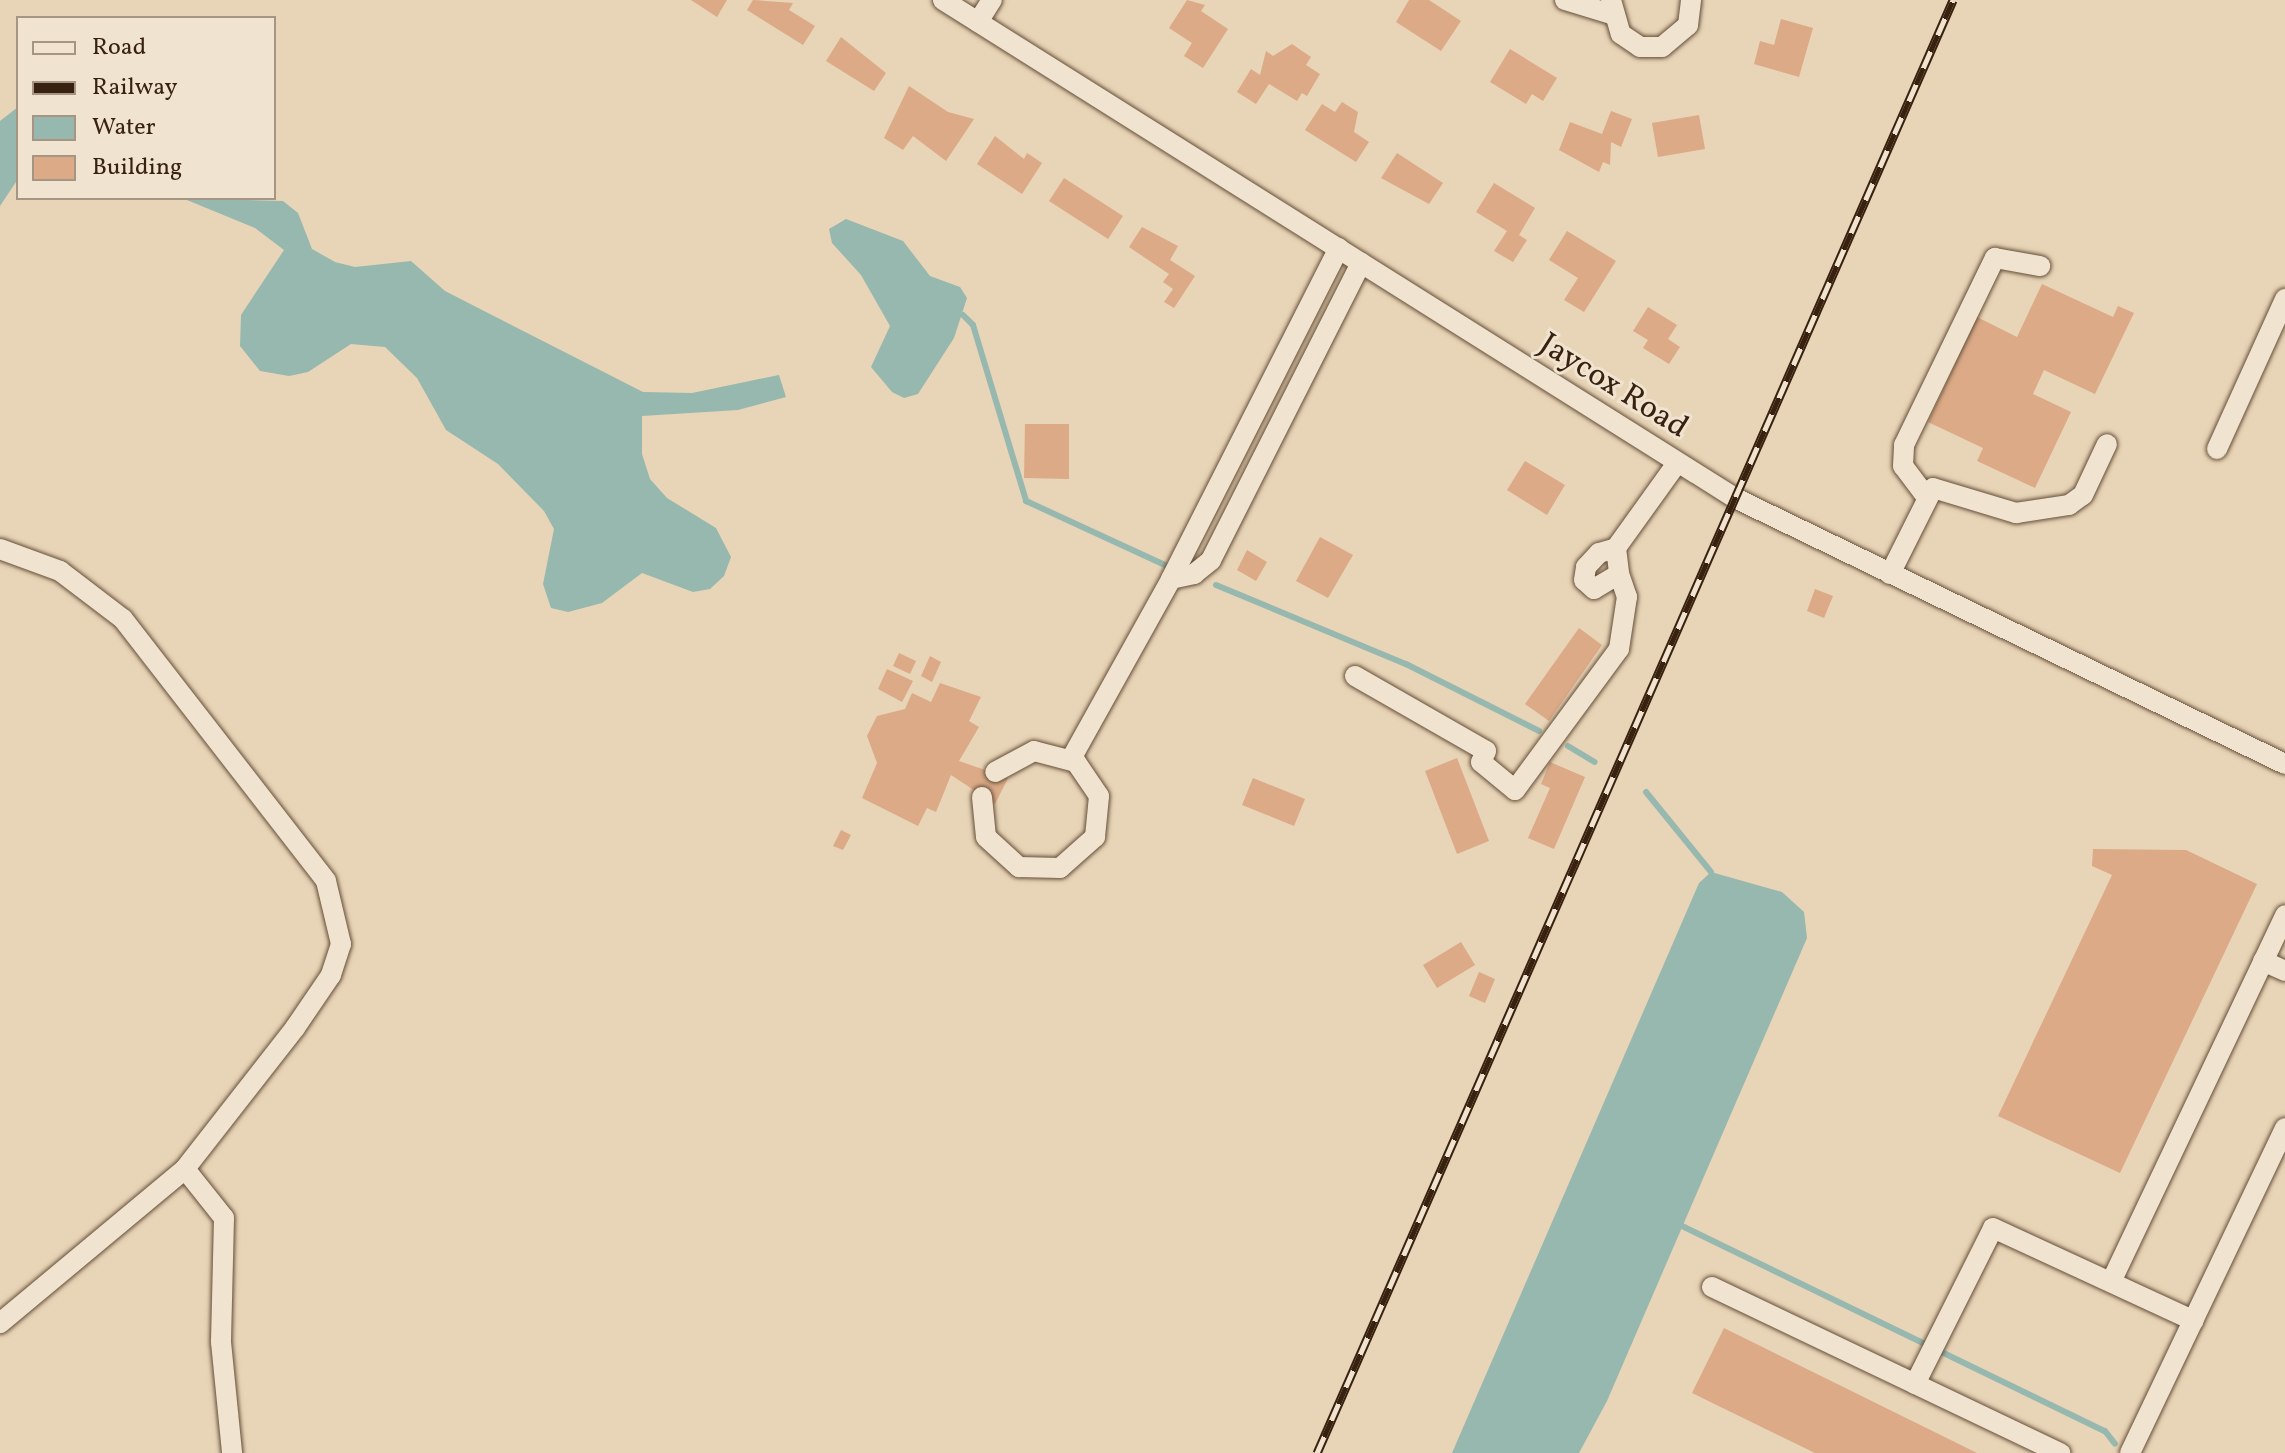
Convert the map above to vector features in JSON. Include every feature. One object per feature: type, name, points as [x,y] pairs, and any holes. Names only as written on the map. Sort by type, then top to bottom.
[{"type":"street","name":"Jaycox Road","points":[[943,0],[1677,463],[1890,574],[2285,764]]},
{"type":"street","points":[[978,22],[992,0]]},
{"type":"street","points":[[1565,0],[1611,7],[1621,34],[1640,47],[1662,47],[1688,25],[1691,0]]},
{"type":"street","points":[[1071,759],[1171,579],[1339,248]]},
{"type":"street","points":[[1925,495],[1903,466],[1904,445],[1995,258],[2040,266]]},
{"type":"street","points":[[1171,579],[1194,574],[1211,560],[1361,263]]},
{"type":"street","points":[[2217,449],[2285,299]]},
{"type":"street","points":[[1890,574],[1925,495],[1944,487],[2016,513],[2069,505],[2083,495],[2107,444]]},
{"type":"street","points":[[1619,574],[1594,589],[1584,580],[1599,553],[1616,548],[1677,463]]},
{"type":"street","points":[[1355,676],[1486,751],[1481,762],[1515,790],[1619,649],[1627,597],[1619,574],[1616,548]]},
{"type":"street","points":[[0,549],[60,571],[123,619],[326,881],[340,921],[341,944],[331,975],[185,1169],[0,1323]]},
{"type":"street","points":[[982,797],[984,832],[1003,858],[1036,871],[1065,866],[1092,842],[1101,814],[1095,785],[1071,759],[1029,752],[995,772]]},
{"type":"street","points":[[2111,1282],[2285,915]]},
{"type":"street","points":[[2263,961],[2285,971]]},
{"type":"street","points":[[2130,1453],[2285,1128]]},
{"type":"street","points":[[185,1169],[224,1218],[221,1342],[232,1453]]},
{"type":"street","points":[[1915,1384],[1993,1228],[2194,1321]]},
{"type":"street","points":[[1712,1287],[2060,1453]]},
{"type":"water","points":[[16,109],[16,182],[0,206],[0,121]]},
{"type":"water","points":[[187,200],[283,201],[298,213],[312,249],[335,262],[355,267],[411,261],[445,291],[643,392],[692,393],[779,375],[786,397],[738,410],[642,416],[642,454],[650,479],[667,498],[716,528],[731,557],[724,576],[710,589],[693,592],[642,573],[602,603],[568,612],[551,608],[543,584],[554,529],[544,511],[498,464],[446,430],[417,378],[385,347],[351,344],[308,372],[289,376],[260,371],[240,346],[241,315],[284,250],[255,228]]},
{"type":"water","points":[[846,219],[903,241],[930,276],[960,287],[967,298],[954,338],[918,394],[904,398],[892,392],[871,367],[890,326],[861,275],[832,243],[829,229]]},
{"type":"water","points":[[1711,872],[1782,892],[1804,912],[1807,938],[1607,1401],[1579,1453],[1452,1453],[1699,883]]},
{"type":"building","points":[[691,0],[727,0],[717,17]]},
{"type":"building","points":[[753,0],[793,3],[789,10],[815,26],[803,45],[747,10]]},
{"type":"building","points":[[1187,0],[1205,5],[1201,11],[1228,29],[1203,68],[1184,56],[1192,43],[1169,28]]},
{"type":"building","points":[[1409,0],[1429,0],[1461,21],[1441,51],[1396,22]]},
{"type":"building","points":[[1781,19],[1813,28],[1799,77],[1754,64],[1760,41],[1774,45]]},
{"type":"building","points":[[841,37],[886,73],[874,91],[826,61]]},
{"type":"building","points":[[1292,44],[1311,57],[1306,65],[1320,74],[1307,96],[1302,93],[1297,101],[1269,84],[1256,104],[1237,92],[1251,69],[1260,75],[1266,51],[1273,56]]},
{"type":"building","points":[[1510,49],[1557,78],[1543,101],[1532,94],[1526,104],[1490,82]]},
{"type":"building","points":[[909,86],[948,112],[974,119],[946,161],[913,136],[903,150],[884,138]]},
{"type":"building","points":[[1342,102],[1358,112],[1354,132],[1369,142],[1356,162],[1305,130],[1322,104],[1335,112]]},
{"type":"building","points":[[1611,111],[1632,119],[1621,147],[1611,142],[1610,165],[1603,162],[1599,172],[1559,150],[1570,122],[1602,134]]},
{"type":"building","points":[[1699,115],[1705,149],[1658,157],[1652,123]]},
{"type":"building","points":[[995,136],[1024,159],[1027,153],[1042,163],[1022,194],[977,164]]},
{"type":"building","points":[[1397,153],[1443,183],[1429,204],[1381,178]]},
{"type":"building","points":[[1064,178],[1123,216],[1108,239],[1049,201]]},
{"type":"building","points":[[1494,183],[1535,208],[1519,235],[1527,240],[1513,262],[1494,251],[1507,231],[1476,212]]},
{"type":"building","points":[[1142,227],[1178,246],[1170,260],[1195,276],[1174,308],[1164,302],[1173,289],[1163,282],[1169,274],[1129,247]]},
{"type":"building","points":[[1567,231],[1616,261],[1584,312],[1564,300],[1578,278],[1549,260]]},
{"type":"building","points":[[2042,284],[2113,317],[2118,306],[2134,313],[2095,394],[2044,370],[2033,394],[2071,412],[2035,488],[1977,461],[1983,448],[1928,422],[1977,317],[2017,337]]},
{"type":"building","points":[[1648,307],[1677,325],[1668,339],[1680,347],[1669,364],[1643,348],[1648,340],[1633,331]]},
{"type":"building","points":[[1025,424],[1069,424],[1069,479],[1024,478]]},
{"type":"building","points":[[1525,461],[1565,485],[1547,515],[1507,490]]},
{"type":"building","points":[[1320,537],[1353,555],[1328,598],[1296,581]]},
{"type":"building","points":[[1247,550],[1267,562],[1256,581],[1237,570]]},
{"type":"building","points":[[1815,589],[1833,596],[1824,618],[1807,611]]},
{"type":"building","points":[[1579,628],[1602,645],[1549,721],[1525,704]]},
{"type":"building","points":[[899,653],[916,661],[910,674],[893,666]]},
{"type":"building","points":[[930,656],[941,662],[932,682],[921,676]]},
{"type":"building","points":[[887,669],[913,681],[902,702],[878,689]]},
{"type":"building","points":[[940,683],[981,697],[969,721],[979,727],[959,761],[1008,778],[995,804],[951,775],[936,812],[927,808],[918,826],[862,798],[877,763],[867,736],[877,716],[905,709],[912,693],[931,702]]},
{"type":"building","points":[[1457,758],[1489,841],[1457,854],[1425,771]]},
{"type":"building","points":[[1550,762],[1585,777],[1554,849],[1528,838],[1550,788],[1541,784]]},
{"type":"building","points":[[1253,778],[1305,799],[1294,826],[1242,805]]},
{"type":"building","points":[[841,830],[851,835],[843,850],[833,846]]},
{"type":"building","points":[[2093,849],[2186,850],[2257,884],[2120,1173],[1998,1116],[2112,875],[2092,866]]},
{"type":"building","points":[[1461,942],[1475,965],[1437,988],[1423,965]]},
{"type":"building","points":[[1479,972],[1495,979],[1485,1003],[1469,996]]},
{"type":"building","points":[[1724,1328],[1977,1453],[1815,1453],[1692,1393]]},
{"type":"waterway","points":[[963,315],[973,325],[1026,501],[1165,565]]},
{"type":"waterway","points":[[1216,585],[1406,664],[1539,731]]},
{"type":"waterway","points":[[1568,746],[1595,762]]},
{"type":"waterway","points":[[1646,792],[1711,872]]},
{"type":"waterway","points":[[1682,1226],[2105,1431],[2115,1444]]},
{"type":"railway","points":[[1317,1453],[1953,0]]}]
